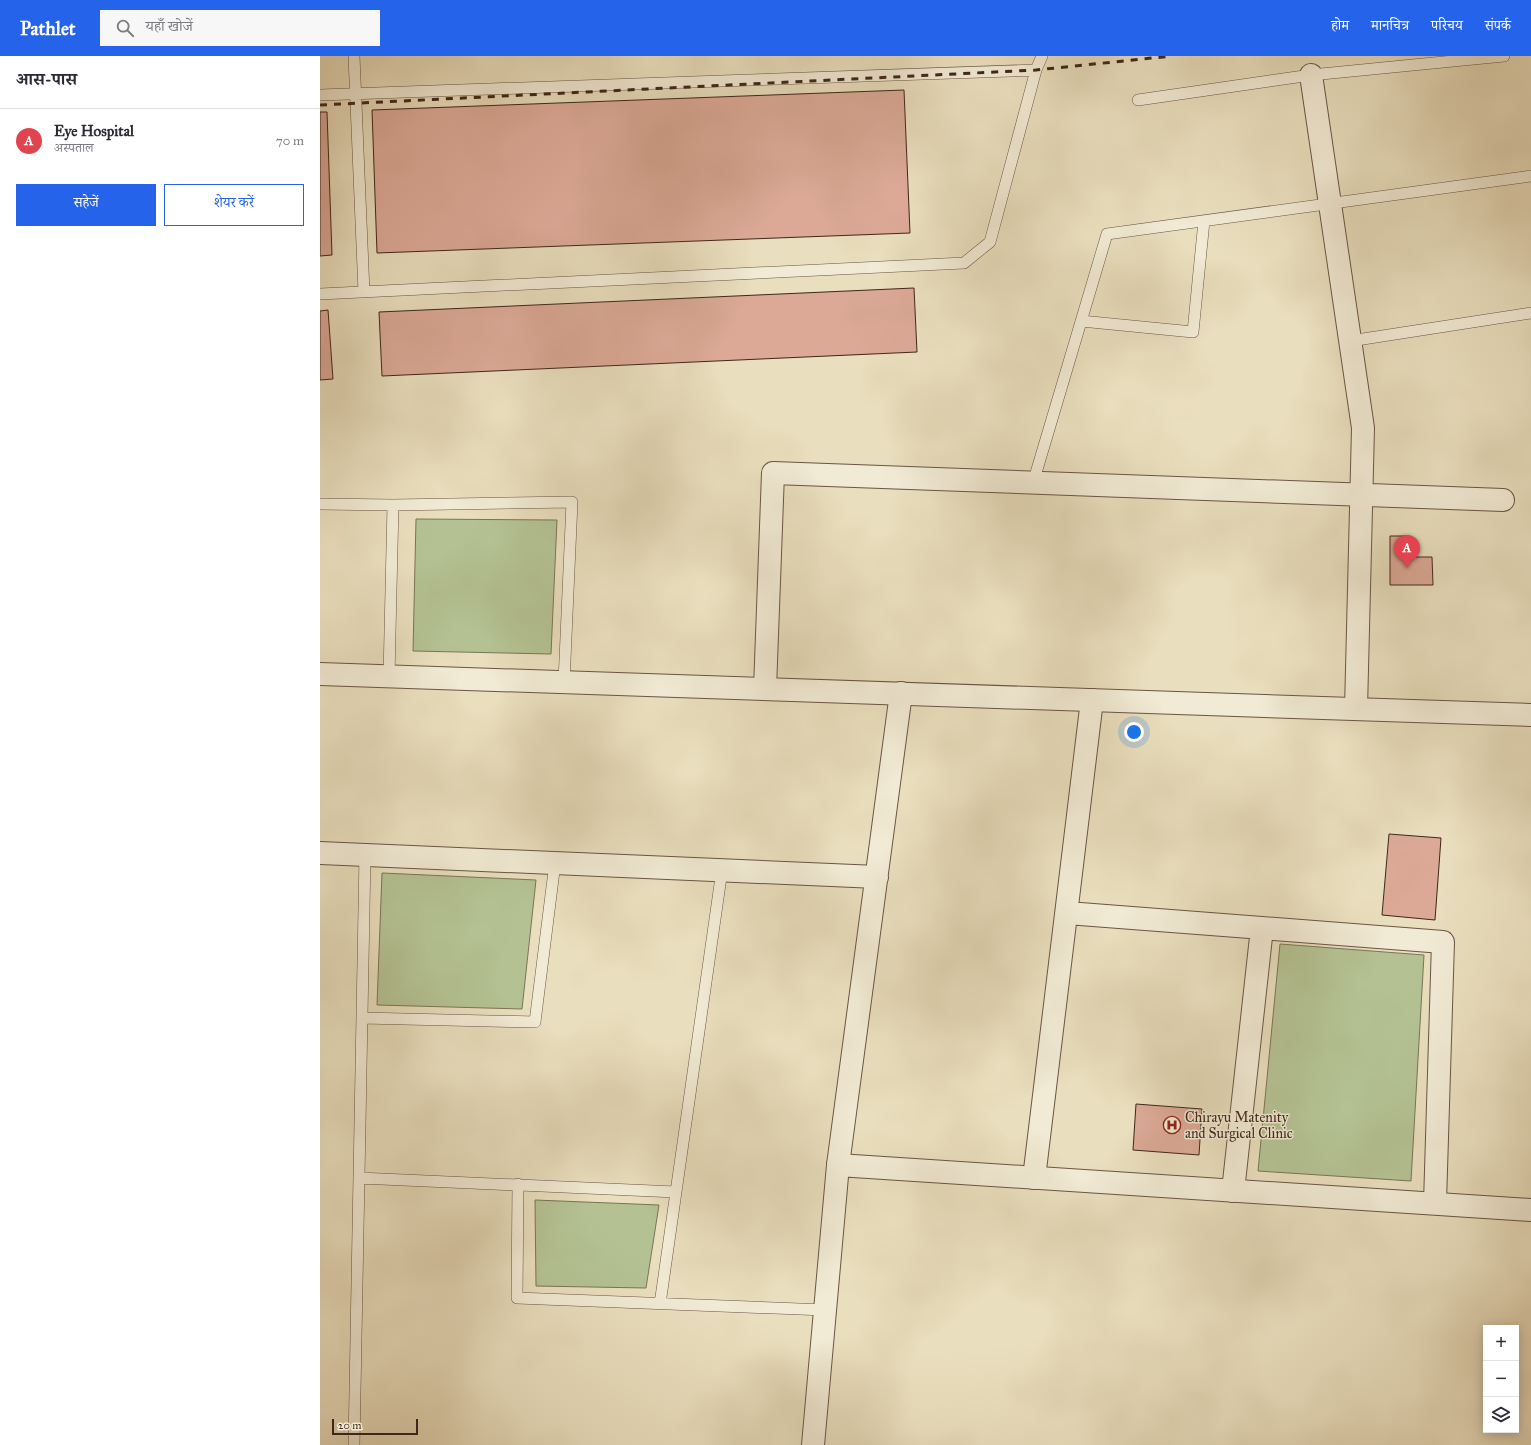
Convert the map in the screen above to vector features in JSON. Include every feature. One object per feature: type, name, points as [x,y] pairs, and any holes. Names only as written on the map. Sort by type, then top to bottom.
[{"type":"street","points":[[1311,75],[1363,428],[1356,709]]},
{"type":"street","points":[[766,689],[773,473],[1503,500]]},
{"type":"street","points":[[320,674],[1531,715]]},
{"type":"street","points":[[813,1445],[838,1165],[901,693]]},
{"type":"street","points":[[1034,1178],[1092,700]]},
{"type":"street","points":[[320,853],[877,877]]},
{"type":"street","points":[[1067,912],[1443,942],[1435,1203]]},
{"type":"street","points":[[1233,1191],[1262,928]]},
{"type":"street","points":[[838,1165],[1531,1210]]},
{"type":"lane","points":[[354,56],[364,292]]},
{"type":"lane","points":[[320,294],[964,263],[990,242],[1036,70],[1042,56]]},
{"type":"lane","points":[[1138,100],[1311,75],[1504,56]]},
{"type":"lane","points":[[320,94],[1036,70]]},
{"type":"lane","points":[[1033,483],[1107,234],[1531,176]]},
{"type":"lane","points":[[1081,321],[1193,332],[1204,221]]},
{"type":"lane","points":[[1350,341],[1531,313]]},
{"type":"lane","points":[[320,504],[393,505],[572,502],[564,682]]},
{"type":"lane","points":[[389,676],[393,505]]},
{"type":"lane","points":[[354,1445],[365,855]]},
{"type":"lane","points":[[362,1018],[535,1022],[555,863]]},
{"type":"lane","points":[[660,1304],[722,870]]},
{"type":"lane","points":[[359,1178],[676,1192]]},
{"type":"lane","points":[[518,1184],[517,1298],[825,1310]]},
{"type":"green space","points":[[416,519],[557,520],[551,654],[413,651]]},
{"type":"green space","points":[[382,873],[536,880],[522,1009],[377,1005]]},
{"type":"green space","points":[[1280,944],[1424,955],[1411,1181],[1258,1171]]},
{"type":"green space","points":[[535,1200],[659,1205],[646,1288],[536,1286]]},
{"type":"building","points":[[904,90],[910,233],[377,253],[372,110]]},
{"type":"building","points":[[320,112],[327,112],[332,255],[320,256]]},
{"type":"building","points":[[914,288],[917,352],[382,376],[379,312]]},
{"type":"building","points":[[328,310],[333,379],[320,380],[320,311]]},
{"type":"building","points":[[1390,536],[1409,536],[1409,557],[1432,557],[1433,585],[1390,585]]},
{"type":"building","points":[[1389,834],[1441,838],[1435,920],[1382,915]]},
{"type":"building","points":[[1136,1104],[1202,1109],[1199,1155],[1133,1150]]},
{"type":"railway","points":[[320,105],[1036,70],[1172,56]]},
{"type":"place","name":"Eye Hospital","points":[[1407,568]]},
{"type":"place","name":"Chirayu Matenity and Surgical Clinic","points":[[1172,1125]]}]
